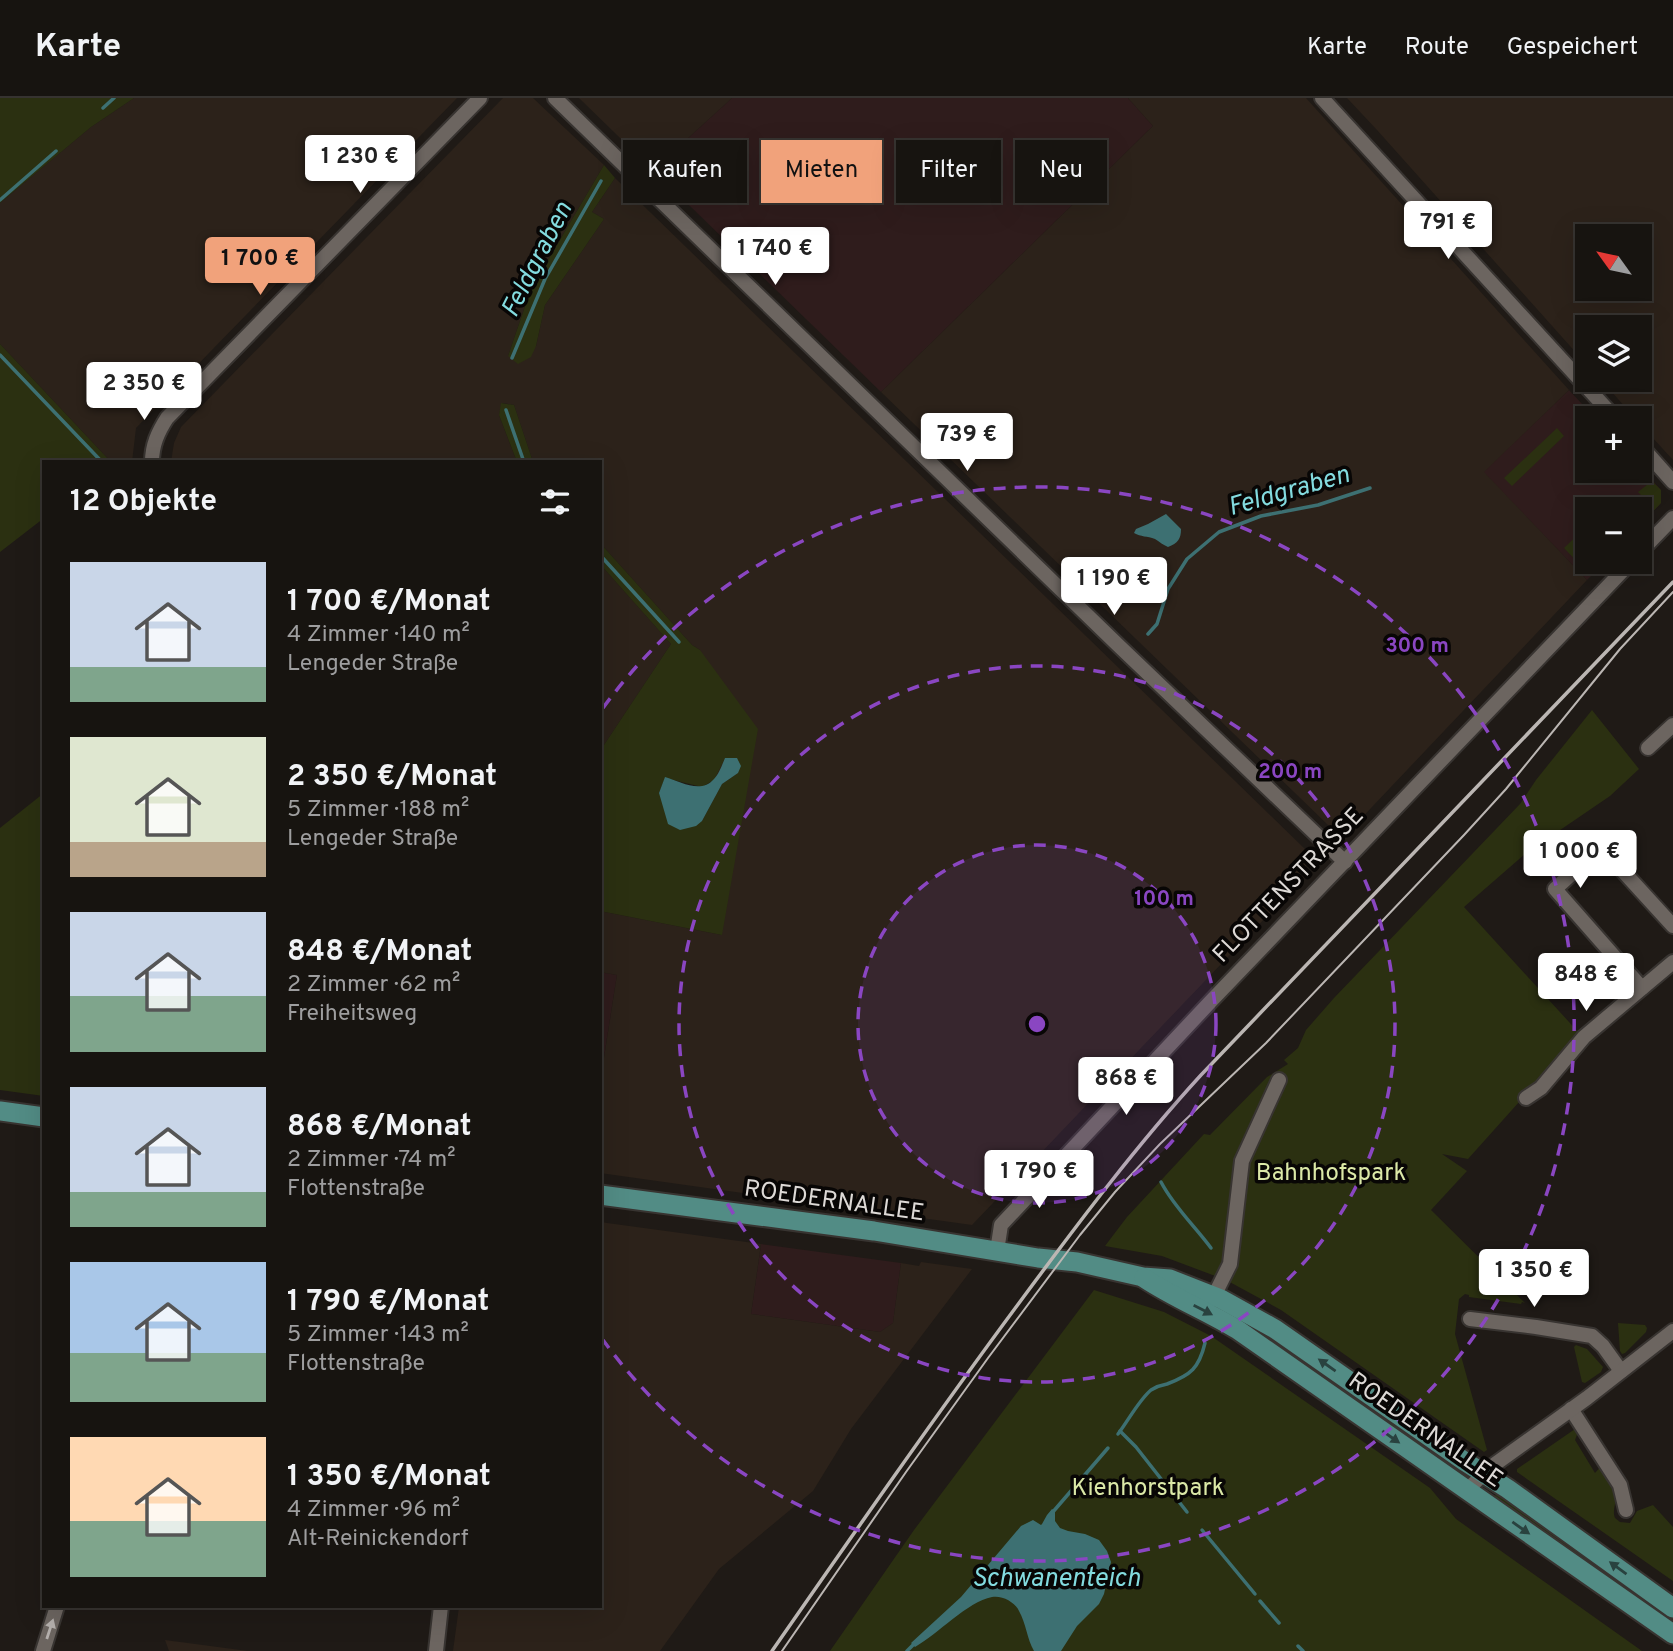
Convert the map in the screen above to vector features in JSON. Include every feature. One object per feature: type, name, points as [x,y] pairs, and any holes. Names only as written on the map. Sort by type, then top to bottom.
[{"type":"main road","points":[[0,1111],[42,1117]]},
{"type":"main road","name":"ROEDERNALLEE","points":[[602,1195],[866,1230],[1077,1262],[1143,1278],[1170,1279],[1214,1296],[1275,1329],[1508,1489],[1673,1608]]},
{"type":"main road","name":"ROEDERNALLEE","points":[[1143,1278],[1238,1330],[1673,1634]]},
{"type":"street","points":[[152,460],[157,435],[167,418],[480,98]]},
{"type":"street","points":[[555,98],[1345,862]]},
{"type":"street","points":[[1322,98],[1604,406]]},
{"type":"street","points":[[1652,458],[1673,482]]},
{"type":"street","points":[[1652,539],[1673,517]]},
{"type":"street","name":"FLOTTENSTRASSE","points":[[997,1251],[1000,1225],[1620,574]]},
{"type":"street","points":[[1648,748],[1673,725]]},
{"type":"street","points":[[1642,988],[1555,889],[1601,847],[1673,926]]},
{"type":"street","points":[[1526,1098],[1541,1088],[1584,1037],[1673,962]]},
{"type":"street","points":[[1214,1296],[1230,1264],[1242,1161],[1279,1080]]},
{"type":"street","points":[[1469,1319],[1592,1336],[1621,1371]]},
{"type":"street","points":[[1658,1342],[1673,1324]]},
{"type":"street","points":[[1466,1490],[1483,1474],[1673,1331]]},
{"type":"street","points":[[1571,1409],[1620,1485],[1626,1510]]},
{"type":"street","points":[[43,1651],[56,1608]]},
{"type":"street","points":[[436,1651],[441,1608]]},
{"type":"shaded area","points":[[134,98],[457,98],[136,428],[132,460],[109,460],[0,344],[0,203],[91,127]]},
{"type":"shaded area","points":[[503,98],[533,98],[604,165],[531,289],[508,356],[536,346],[545,305],[604,219],[592,212],[615,178],[623,186],[623,203],[641,203],[1306,850],[1306,875],[972,1225],[602,1173],[602,1070],[617,975],[602,972],[602,911],[722,935],[700,650],[692,645],[602,545],[602,460],[532,460],[514,405],[502,403],[499,415],[516,460],[171,460],[174,443],[181,427]]},
{"type":"shaded area","points":[[579,98],[732,98],[686,140],[623,141]]},
{"type":"shaded area","points":[[732,98],[1128,98],[1153,126],[1107,171],[1107,140],[1015,140],[1015,203],[1074,203],[881,392],[687,203],[747,203],[747,140],[686,140]]},
{"type":"shaded area","points":[[1128,98],[1306,98],[1569,390],[1484,472],[1575,567],[1575,574],[1581,574],[1587,580],[1354,826],[1328,825],[881,392],[1074,203],[1107,203],[1107,171],[1153,126]]},
{"type":"shaded area","points":[[1347,98],[1673,98],[1673,460],[1652,437],[1652,406],[1624,406],[1612,392],[1652,392],[1652,315],[1575,315],[1575,352]]},
{"type":"shaded area","points":[[1569,390],[1584,406],[1575,406],[1575,483],[1652,483],[1652,480],[1661,490],[1661,503],[1652,512],[1652,497],[1575,497],[1575,568],[1483,472]]},
{"type":"shaded area","points":[[602,566],[671,644],[602,748]]},
{"type":"shaded area","points":[[1581,574],[1593,574],[1587,580]]},
{"type":"shaded area","points":[[602,972],[617,975],[602,1070]]},
{"type":"shaded area","points":[[602,1222],[761,1244],[751,1314],[880,1332],[893,1323],[901,1263],[919,1266],[921,1262],[972,1269],[851,1429],[813,1491],[719,1569],[660,1651],[453,1651],[459,1608],[602,1608]]},
{"type":"shaded area","points":[[761,1244],[901,1263],[893,1323],[880,1332],[751,1314]]},
{"type":"shaded area","points":[[165,1640],[248,1651],[169,1651]]},
{"type":"green space","points":[[0,98],[134,98],[91,127],[0,203]]},
{"type":"green space","points":[[604,165],[615,178],[592,212],[604,219],[545,305],[531,357],[518,364],[508,356],[531,289]]},
{"type":"green space","points":[[0,344],[109,460],[42,460],[42,520],[0,552]]},
{"type":"green space","points":[[501,403],[514,405],[532,460],[516,460],[499,415]]},
{"type":"green space","points":[[1557,428],[1564,436],[1512,486],[1504,478]]},
{"type":"green space","points":[[1652,481],[1661,490],[1661,503],[1652,512],[1652,497],[1643,497],[1638,492]]},
{"type":"green space","points":[[1575,537],[1575,559],[1564,548]]},
{"type":"green space","points":[[602,545],[692,645],[700,650],[758,729],[722,935],[602,911],[602,748],[671,644],[602,566]],"holes":[[[725,758],[738,773],[722,784],[702,821],[659,793],[665,778],[702,787],[714,780]]]},
{"type":"green space","name":"Bahnhofspark","points":[[1592,710],[1639,769],[1610,796],[1525,854],[1464,907],[1580,1034],[1468,1159],[1442,1154],[1467,1171],[1431,1210],[1525,1303],[1469,1297],[1465,1294],[1459,1299],[1455,1334],[1487,1450],[1484,1452],[1281,1310],[1226,1280],[1162,1256],[1105,1246],[1127,1217],[1204,1134],[1210,1135],[1267,1077],[1288,1064],[1284,1060],[1298,1048],[1306,1030],[1520,804]]},
{"type":"green space","points":[[42,795],[42,1096],[0,1090],[0,828]]},
{"type":"green space","name":"Kienhorstpark","points":[[1094,1290],[1164,1312],[1211,1336],[1430,1488],[1456,1519],[1642,1651],[830,1651],[914,1530]]},
{"type":"green space","points":[[1618,1323],[1645,1325],[1647,1328],[1622,1354],[1620,1351]]},
{"type":"green space","points":[[1576,1345],[1587,1349],[1603,1367],[1601,1372],[1585,1383],[1582,1382],[1574,1347]]},
{"type":"green space","points":[[1314,1364],[1458,1465],[1450,1470],[1309,1371]]},
{"type":"green space","points":[[1575,1429],[1578,1432],[1575,1440],[1595,1473],[1602,1465],[1613,1484],[1616,1492],[1615,1518],[1620,1522],[1630,1523],[1637,1511],[1653,1505],[1673,1527],[1673,1581],[1517,1472],[1517,1469]]},
{"type":"green space","points":[[1498,1493],[1673,1617],[1673,1624],[1491,1499]]},
{"type":"water","points":[[1166,514],[1181,529],[1180,538],[1174,544],[1168,547],[1155,539],[1134,533],[1136,529]]},
{"type":"water","points":[[725,758],[737,758],[741,766],[738,773],[722,784],[702,821],[696,826],[680,830],[668,824],[659,793],[665,777],[691,786],[703,786],[716,777]]},
{"type":"water","name":"Schwanenteich","points":[[1052,1509],[1060,1528],[1099,1540],[1111,1562],[1099,1604],[1077,1626],[1061,1651],[1034,1651],[1017,1608],[1000,1597],[982,1600],[915,1647],[911,1643],[961,1597],[1021,1526],[1033,1520],[1041,1525]]},
{"type":"waterway","points":[[103,108],[114,98]]},
{"type":"waterway","points":[[0,200],[56,151]]},
{"type":"waterway","name":"Feldgraben","points":[[512,358],[545,279],[601,181]]},
{"type":"waterway","points":[[0,355],[100,460]]},
{"type":"waterway","name":"Feldgraben","points":[[506,410],[523,460]]},
{"type":"waterway","name":"Feldgraben","points":[[1148,634],[1157,624],[1168,589],[1187,559],[1219,532],[1261,516],[1318,505],[1370,488]]},
{"type":"waterway","name":"Feldgraben","points":[[602,557],[679,642]]},
{"type":"waterway","points":[[1161,1182],[1178,1208],[1211,1248]]},
{"type":"waterway","points":[[1118,1434],[1151,1390],[1193,1370],[1205,1343]]},
{"type":"waterway","points":[[1120,1431],[1136,1447],[1187,1512]]},
{"type":"waterway","points":[[1052,1513],[1108,1448]]},
{"type":"waterway","points":[[1202,1530],[1255,1594]]},
{"type":"waterway","points":[[1260,1601],[1279,1623]]},
{"type":"waterway","points":[[907,1651],[915,1643]]},
{"type":"waterway","points":[[1298,1646],[1303,1651]]},
{"type":"tram line","points":[[782,1651],[988,1358],[1115,1192],[1160,1144],[1266,1043],[1464,835],[1506,789],[1620,649],[1673,592]]},
{"type":"railway","points":[[772,1651],[990,1343],[1154,1129],[1201,1075],[1673,582]]}]
